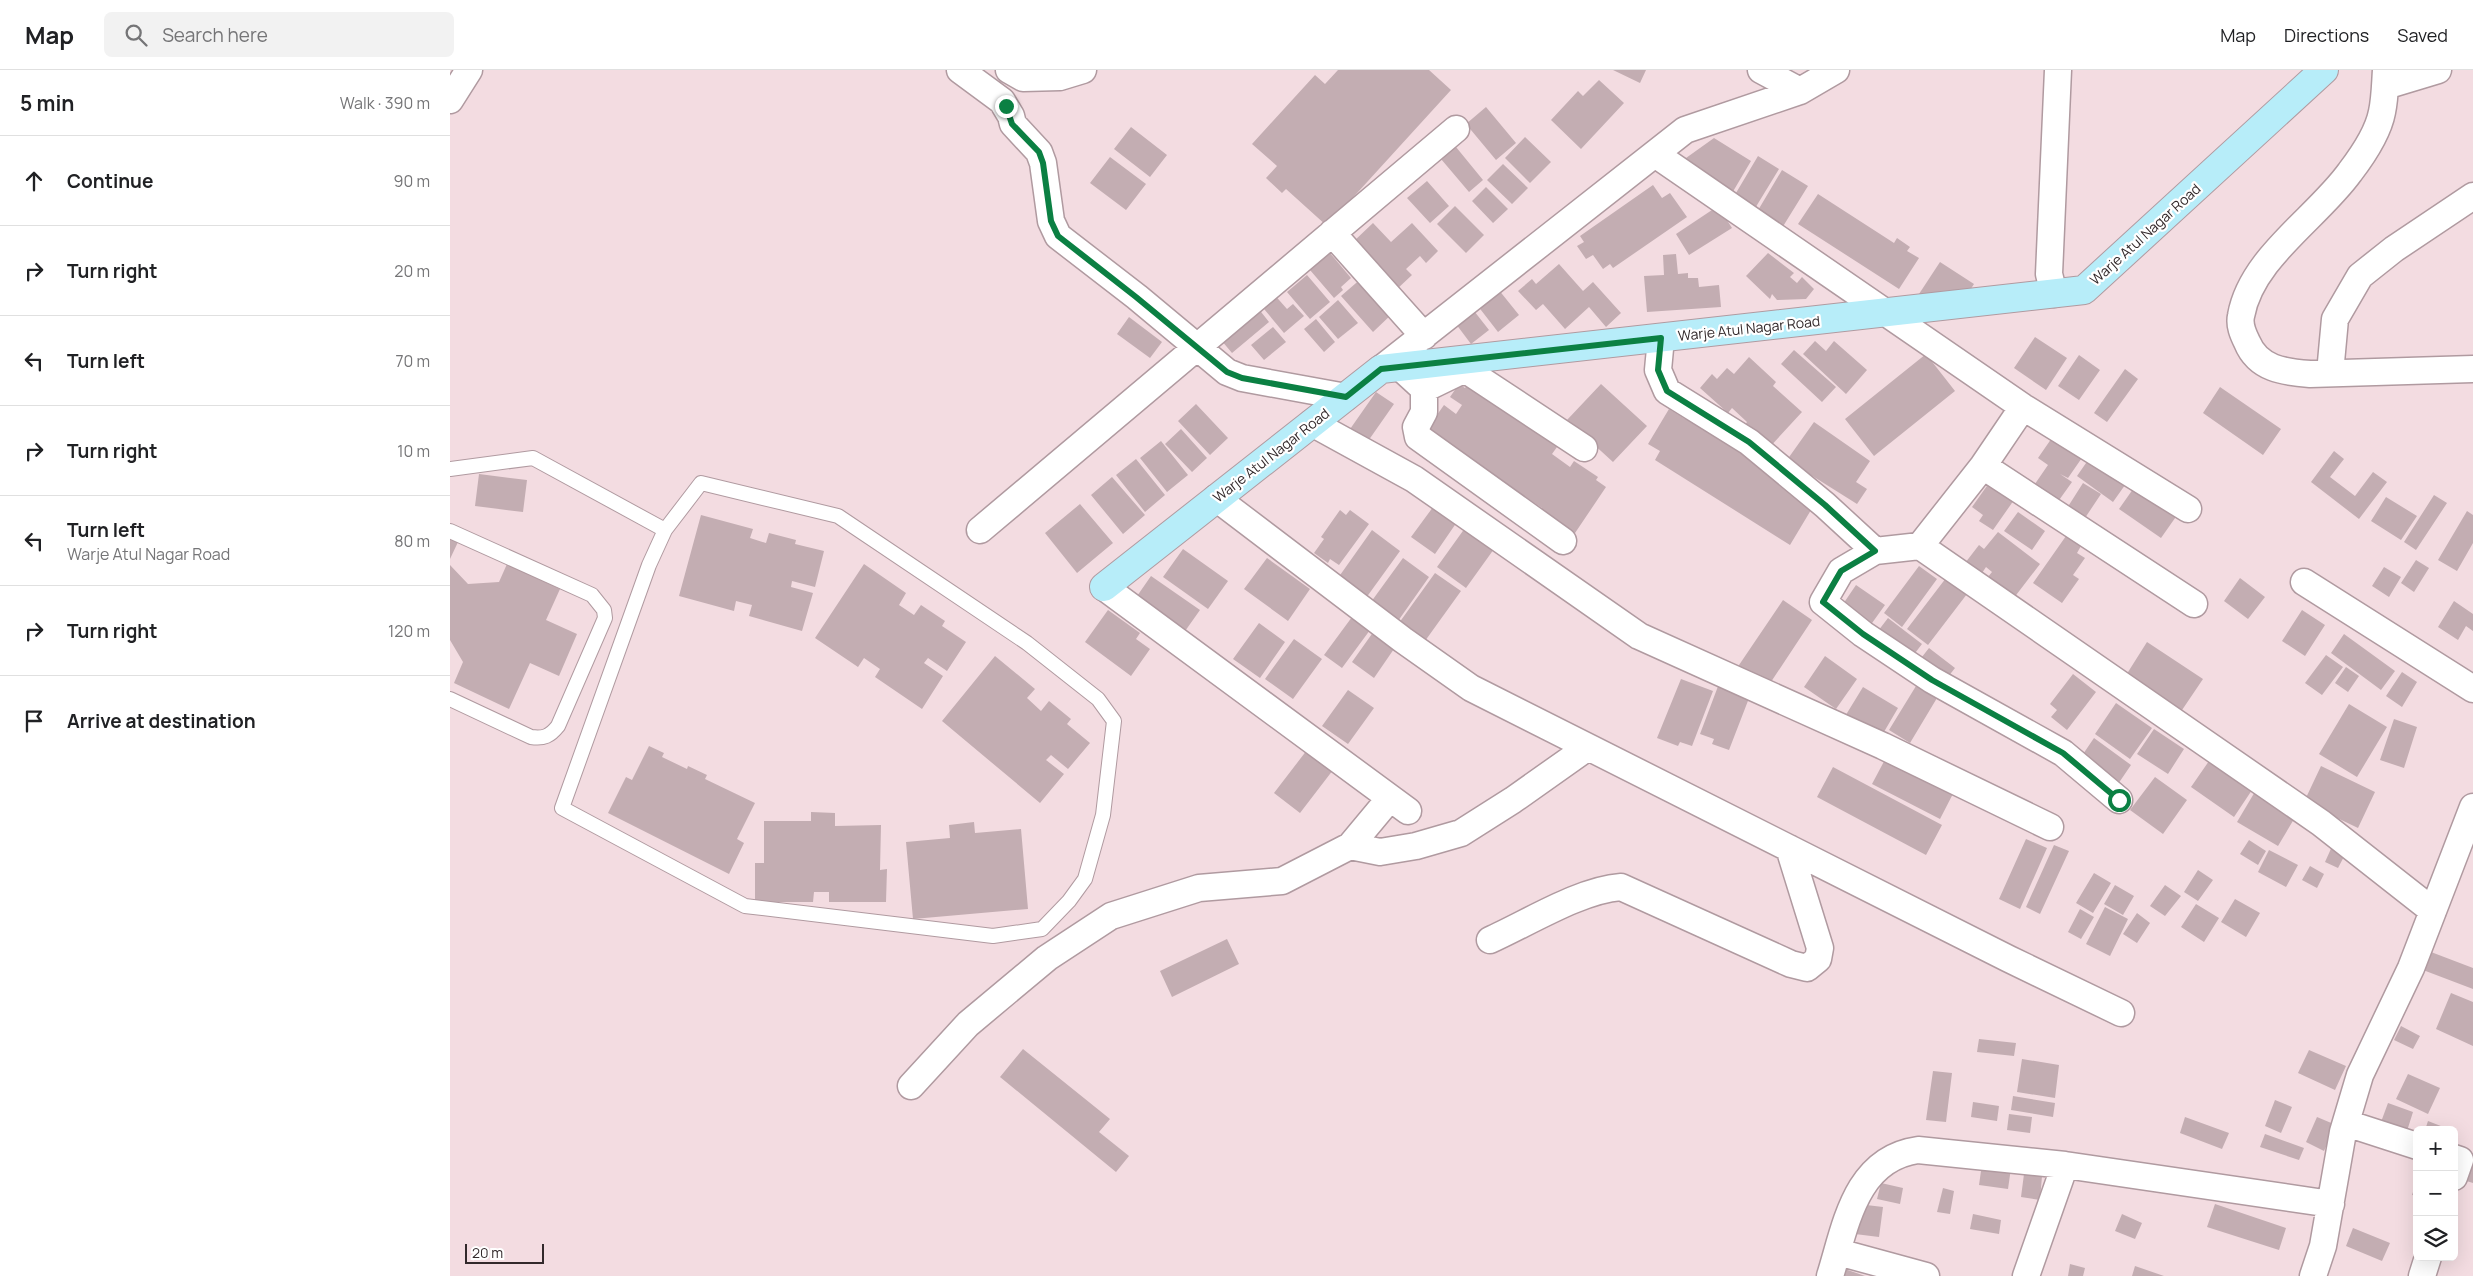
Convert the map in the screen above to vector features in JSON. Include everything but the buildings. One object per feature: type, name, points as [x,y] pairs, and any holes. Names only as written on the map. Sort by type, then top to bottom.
[{"type":"street","points":[[450,100],[470,70]]},
{"type":"street","points":[[960,70],[1002,101],[1012,116],[1012,124],[1039,152],[1043,163],[1051,221],[1058,236],[1136,297],[1218,366],[1242,378],[1346,397]]},
{"type":"street","points":[[1009,70],[1024,78],[1060,77],[1083,70]]},
{"type":"street","points":[[1761,70],[1800,91]]},
{"type":"street","points":[[1424,389],[1391,368],[1424,336],[1685,130],[1800,91],[1836,70]]},
{"type":"street","points":[[2054,294],[2049,274],[2058,70]]},
{"type":"street","name":"Warje Atul Nagar Road","points":[[1104,587],[1346,397],[1391,368],[2084,290],[2324,70]]},
{"type":"street","points":[[2438,70],[2386,78],[2382,113],[2364,151],[2335,190],[2270,259],[2254,280],[2240,317],[2242,330],[2258,360],[2284,372],[2310,374],[2473,369]]},
{"type":"street","points":[[980,530],[1456,129]]},
{"type":"street","points":[[1655,154],[2024,407],[2188,509]]},
{"type":"street","points":[[2330,373],[2335,319],[2360,276],[2394,249],[2473,196]]},
{"type":"street","points":[[1332,233],[1424,336]]},
{"type":"street","points":[[1661,338],[1658,370],[1667,391],[1749,442],[1825,505],[1875,551]]},
{"type":"street","points":[[1424,389],[1459,372],[1469,372],[1584,448]]},
{"type":"street","points":[[1424,389],[1424,412],[1416,427],[1418,437],[1563,541]]},
{"type":"street","points":[[1920,546],[1983,466],[2024,407]]},
{"type":"street","points":[[1312,423],[1414,479],[1639,636],[1874,742],[2050,827]]},
{"type":"street","points":[[1983,466],[2194,604]]},
{"type":"street","points":[[1216,498],[1403,640],[1471,688],[2121,1013]]},
{"type":"street","points":[[2119,800],[2063,753],[1932,680],[1863,634],[1823,602],[1841,571],[1875,551],[1920,546],[2321,823],[2432,911]]},
{"type":"street","points":[[2304,582],[2473,689]]},
{"type":"street","points":[[911,1086],[968,1024],[1047,958],[1111,916],[1199,888],[1282,881],[1350,846],[1399,804],[1104,587]]},
{"type":"street","points":[[1350,846],[1380,852],[1416,846],[1461,833],[1513,800],[1588,747]]},
{"type":"street","points":[[2313,1276],[2323,1246],[2346,1123],[2360,1075],[2411,968],[2473,807]]},
{"type":"street","points":[[1490,940],[1586,895],[1605,888],[1620,887],[1791,964],[1807,968],[1818,959],[1820,948],[1789,848]]},
{"type":"street","points":[[2346,1123],[2413,1145]]},
{"type":"street","points":[[1926,1276],[1834,1264],[1851,1210],[1861,1188],[1872,1172],[1888,1159],[1903,1152],[1918,1150],[2065,1165],[2331,1204]]},
{"type":"street","points":[[2026,1276],[2065,1165]]},
{"type":"street","points":[[2422,1276],[2427,1261]]},
{"type":"lane","points":[[450,469],[534,458],[664,530]]},
{"type":"lane","points":[[701,483],[838,516],[1027,643],[1098,699],[1114,721],[1103,815],[1085,879],[1069,901],[1042,928],[993,936],[745,906],[562,808],[649,564],[664,530],[701,483]]},
{"type":"lane","points":[[450,531],[592,595],[604,610],[605,618],[558,726],[551,735],[540,739],[531,737],[450,699]]},
{"type":"route","points":[[1006,106],[1012,116],[1012,124],[1039,152],[1043,163],[1051,221],[1058,236],[1184,336],[1218,366],[1242,378],[1346,397],[1381,369],[1661,338],[1658,370],[1667,391],[1749,442],[1825,505],[1875,551],[1841,571],[1823,602],[1863,634],[1932,680],[2063,753],[2119,800]]}]
